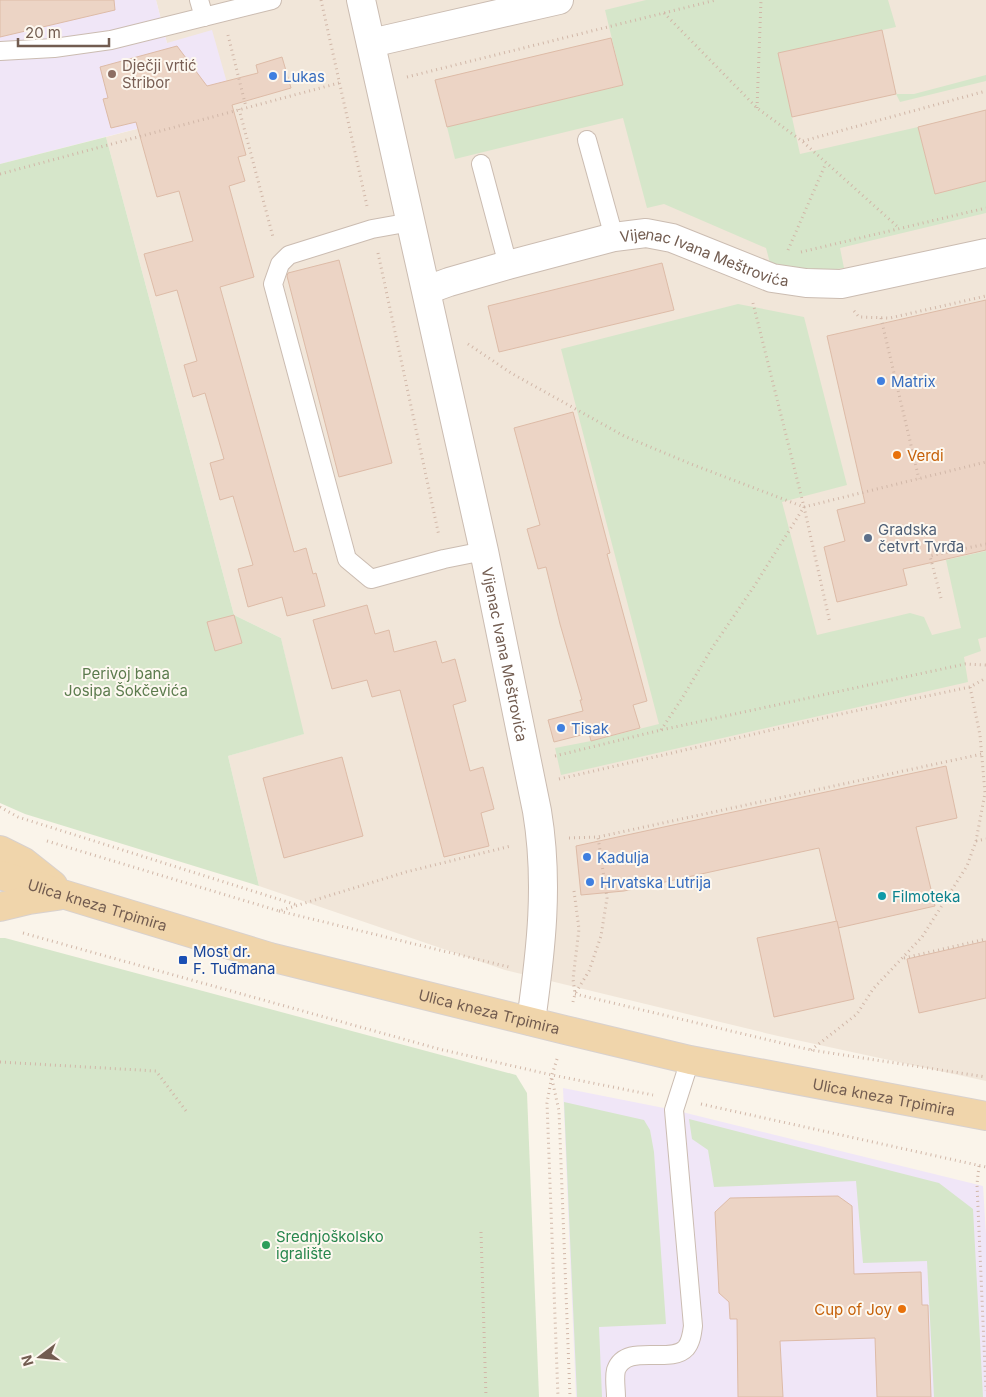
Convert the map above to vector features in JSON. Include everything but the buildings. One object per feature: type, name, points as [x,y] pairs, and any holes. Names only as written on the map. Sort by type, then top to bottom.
[{"type":"main road","points":[[0,850],[24,862],[66,895]]},
{"type":"main road","name":"Ulica kneza Trpimira","points":[[0,875],[270,957],[531,1022],[690,1060],[986,1116]]},
{"type":"main road","points":[[0,906],[66,895]]},
{"type":"street","name":"Vijenac Ivana Meštrovića","points":[[361,0],[383,40],[411,222],[484,551],[542,840],[544,896],[538,974],[531,1022]]},
{"type":"street","points":[[383,40],[560,0]]},
{"type":"street","name":"Vijenac Ivana Meštrovića","points":[[427,290],[508,265],[614,236],[646,233],[672,238],[772,278],[806,283],[841,284],[986,253]]},
{"type":"lane","points":[[199,0],[204,17]]},
{"type":"lane","points":[[0,51],[54,48],[111,40],[272,0]]},
{"type":"lane","points":[[588,140],[614,236]]},
{"type":"lane","points":[[481,164],[508,265]]},
{"type":"lane","points":[[411,222],[372,229],[289,255],[280,264],[273,284],[347,559],[371,579],[444,559],[484,551]]},
{"type":"lane","points":[[616,1397],[616,1369],[625,1359],[637,1355],[678,1354],[686,1348],[692,1338],[693,1326],[674,1110],[690,1060]]},
{"type":"path","points":[[321,0],[444,559]]},
{"type":"path","points":[[383,40],[404,78],[716,0]]},
{"type":"path","points":[[757,108],[761,0]]},
{"type":"path","points":[[664,13],[757,108],[802,141],[899,228]]},
{"type":"path","points":[[227,34],[246,107]]},
{"type":"path","points":[[0,174],[339,83]]},
{"type":"path","points":[[802,141],[986,91]]},
{"type":"path","points":[[239,109],[280,264]]},
{"type":"path","points":[[786,256],[826,163]]},
{"type":"path","points":[[752,297],[804,507],[830,623]]},
{"type":"path","points":[[881,318],[919,479]]},
{"type":"path","points":[[465,350],[463,340],[510,373],[624,436],[804,507],[986,462]]},
{"type":"path","points":[[662,730],[712,648],[753,588],[804,507]]},
{"type":"path","points":[[941,598],[930,556],[986,544]]},
{"type":"path","points":[[552,757],[662,730],[965,664],[986,665]]},
{"type":"path","points":[[555,772],[557,780],[853,711],[970,687],[986,678]]},
{"type":"path","points":[[811,1050],[857,1014],[873,988],[922,938],[968,866],[976,841],[985,793],[980,734],[970,687]]},
{"type":"path","points":[[279,911],[406,872],[524,842],[598,837],[982,754]]},
{"type":"path","points":[[0,807],[18,817],[297,905]]},
{"type":"path","points":[[598,837],[607,898],[601,936],[589,971],[575,994],[811,1050],[986,1078]]},
{"type":"path","points":[[39,838],[279,911],[538,974],[574,978]]},
{"type":"path","points":[[976,841],[986,839]]},
{"type":"path","points":[[18,932],[439,1049],[552,1076],[678,1099],[986,1167]]},
{"type":"path","points":[[902,958],[986,939]]},
{"type":"path","points":[[0,1062],[156,1071],[186,1111]]},
{"type":"path","points":[[552,1076],[547,1103],[558,1397]]},
{"type":"path","points":[[552,1076],[559,1110],[570,1397]]},
{"type":"path","points":[[979,1166],[977,1184],[986,1391]]},
{"type":"path","points":[[481,1232],[486,1397]]},
{"type":"shaded area","name":"Dječji vrtić Stribor","points":[[0,0],[156,0],[167,43],[212,30],[233,104],[0,164]]},
{"type":"shaded area","points":[[156,0],[986,0],[986,1081],[778,1036],[505,970],[259,886],[228,756],[303,734],[281,638],[234,615],[106,137],[233,104],[167,43]]},
{"type":"shaded area","points":[[563,1088],[674,1110],[983,1186],[986,1235],[986,1397],[576,1397]]},
{"type":"green space","points":[[646,0],[888,0],[896,27],[778,53],[800,154],[918,127],[935,194],[986,181],[986,213],[840,248],[844,268],[807,269],[770,263],[766,248],[664,204],[647,208],[623,118],[455,159],[447,127],[623,85],[605,10]]},
{"type":"green space","points":[[986,75],[986,81],[900,102],[896,94],[914,94]]},
{"type":"green space","name":"Perivoj bana Josipa Šokčevića","points":[[106,137],[234,615],[281,638],[304,734],[228,756],[259,886],[25,814],[0,803],[0,164]]},
{"type":"green space","points":[[738,304],[804,317],[847,485],[782,502],[817,635],[910,613],[924,617],[932,635],[961,628],[946,560],[986,551],[986,637],[978,639],[981,651],[964,657],[968,682],[561,775],[555,748],[659,724],[561,349]]},
{"type":"green space","name":"Srednjoškolsko igralište","points":[[0,938],[516,1075],[527,1093],[539,1397],[0,1397]]},
{"type":"green space","points":[[564,1102],[644,1120],[650,1130],[654,1152],[666,1324],[599,1327],[602,1397],[577,1397]]},
{"type":"green space","points":[[689,1119],[939,1183],[973,1209],[983,1397],[934,1397],[927,1261],[863,1263],[856,1181],[714,1187],[708,1150],[692,1139]]},
{"type":"place","name":"Dječji vrtić Stribor","points":[[112,74]]},
{"type":"place","name":"Lukas","points":[[273,76]]},
{"type":"place","name":"Matrix","points":[[881,381]]},
{"type":"place","name":"Verdi","points":[[897,455]]},
{"type":"place","name":"Gradska četvrt Tvrđa","points":[[868,538]]},
{"type":"place","name":"Tisak","points":[[561,728]]},
{"type":"place","name":"Kadulja","points":[[587,857]]},
{"type":"place","name":"Hrvatska Lutrija","points":[[590,882]]},
{"type":"place","name":"Filmoteka","points":[[882,896]]},
{"type":"place","name":"Most dr. F. Tuđmana","points":[[183,960]]},
{"type":"place","name":"Srednjoškolsko igralište","points":[[266,1245]]},
{"type":"place","name":"Cup of Joy","points":[[902,1309]]}]
